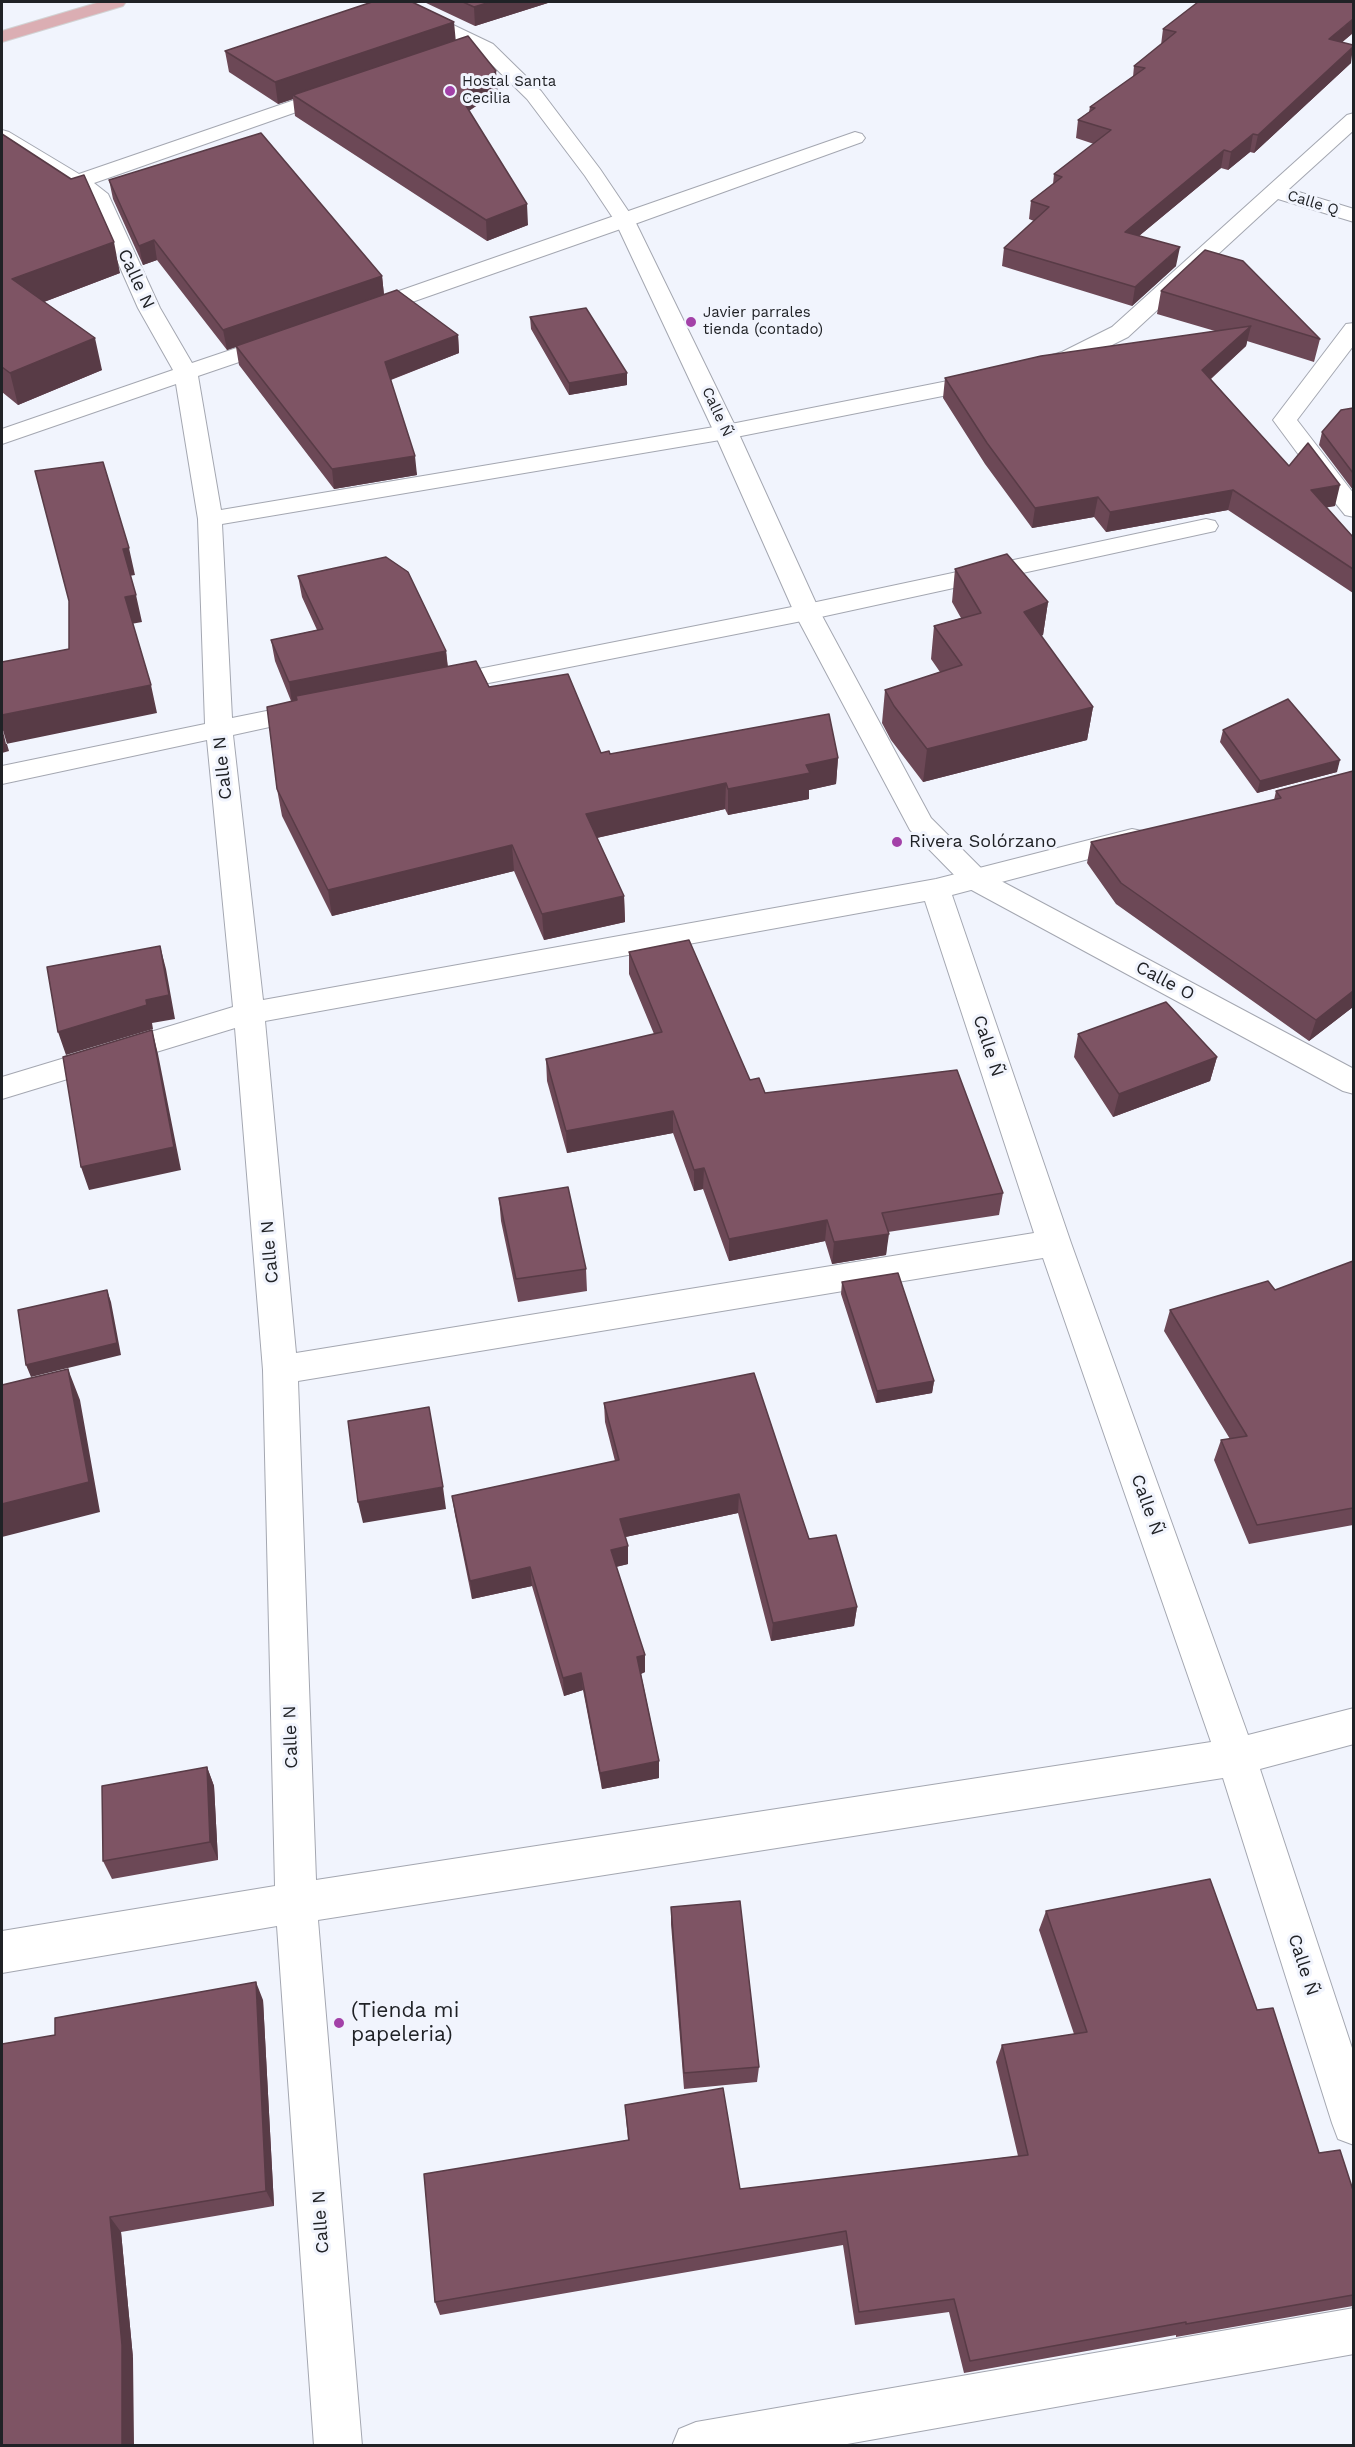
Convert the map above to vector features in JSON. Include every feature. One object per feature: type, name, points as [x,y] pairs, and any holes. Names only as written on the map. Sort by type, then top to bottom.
[{"type":"main road","points":[[2,37],[117,2]]},
{"type":"street","name":"Calle Ñ","points":[[392,2],[468,47],[486,48],[534,95],[593,173],[625,221],[726,432],[807,612],[920,823],[976,880]]},
{"type":"street","points":[[76,182],[191,144],[351,86]]},
{"type":"street","points":[[210,519],[726,432],[1016,373],[1070,357],[1120,332],[1353,119]]},
{"type":"street","name":"Calle N","points":[[2,136],[98,194],[149,309],[186,373],[210,519],[219,728],[249,1013],[280,1371],[296,1903],[338,2445]]},
{"type":"street","points":[[344,318],[625,221],[855,138]]},
{"type":"street","name":"Calle Q","points":[[1273,191],[1353,216]]},
{"type":"street","points":[[1353,329],[1286,420],[1353,510]]},
{"type":"street","points":[[2,437],[299,334]]},
{"type":"street","points":[[419,689],[807,612],[1206,526]]},
{"type":"street","points":[[2,775],[336,705]]},
{"type":"street","points":[[2,1088],[249,1013],[936,890],[1159,831]]},
{"type":"street","name":"Calle O","points":[[976,880],[1353,1083]]},
{"type":"street","name":"Calle Ñ","points":[[936,890],[1054,1243],[1236,1757],[1353,2123]]},
{"type":"street","points":[[280,1371],[1054,1243]]},
{"type":"street","points":[[2,1952],[296,1903],[1236,1757],[1353,1726]]},
{"type":"street","points":[[696,2445],[1353,2331]]},
{"type":"building","points":[[372,2],[412,2],[454,22],[275,82],[225,51]]},
{"type":"building","points":[[463,2],[490,2],[474,7]]},
{"type":"building","points":[[1198,2],[1353,2],[1353,19],[1329,39],[1353,45],[1353,47],[1258,135],[1253,134],[1231,152],[1224,150],[1125,232],[1180,247],[1135,287],[1004,248],[1049,207],[1031,201],[1062,177],[1054,174],[1111,130],[1078,120],[1095,108],[1090,107],[1145,68],[1134,66],[1176,32],[1163,29]]},
{"type":"building","points":[[468,36],[496,71],[460,96],[527,204],[486,220],[293,95]]},
{"type":"building","points":[[261,133],[382,276],[223,330],[154,240],[139,246],[109,180]]},
{"type":"building","points":[[2,134],[71,179],[84,175],[114,242],[12,279],[95,338],[10,373],[2,367]]},
{"type":"building","points":[[1205,250],[1243,261],[1320,339],[1161,291]]},
{"type":"building","points":[[397,290],[458,335],[385,362],[415,456],[332,469],[236,346]]},
{"type":"building","points":[[586,308],[627,373],[569,383],[530,317]]},
{"type":"building","points":[[1251,326],[1202,370],[1289,466],[1308,443],[1340,485],[1311,490],[1353,537],[1353,569],[1233,490],[1110,512],[1098,497],[1035,508],[987,443],[945,378],[1041,356]]},
{"type":"building","points":[[1353,408],[1353,473],[1322,432],[1341,410]]},
{"type":"building","points":[[103,462],[129,548],[123,549],[136,595],[125,597],[151,685],[2,715],[2,662],[69,649],[69,601],[35,471]]},
{"type":"building","points":[[1007,554],[1048,602],[1024,612],[1093,707],[927,749],[894,706],[885,690],[962,665],[934,626],[981,613],[955,569]]},
{"type":"building","points":[[386,557],[408,572],[446,651],[289,682],[271,640],[323,629],[298,576]]},
{"type":"building","points":[[476,661],[489,687],[568,674],[601,753],[609,751],[610,754],[829,714],[838,758],[806,765],[810,773],[728,789],[726,783],[586,814],[624,896],[542,914],[512,845],[328,890],[277,789],[267,707],[297,700],[296,696]]},
{"type":"building","points":[[1288,699],[1340,760],[1260,781],[1223,730]]},
{"type":"building","points":[[1353,771],[1353,991],[1316,1020],[1121,883],[1091,842],[1281,798],[1276,791]]},
{"type":"building","points":[[689,940],[750,1080],[759,1078],[765,1093],[957,1070],[1003,1193],[882,1213],[889,1234],[834,1242],[827,1220],[729,1239],[704,1168],[694,1170],[673,1111],[566,1131],[546,1059],[662,1032],[629,952]]},
{"type":"building","points":[[160,946],[169,995],[146,1000],[147,1005],[58,1032],[47,967]]},
{"type":"building","points":[[1166,1002],[1217,1057],[1119,1094],[1078,1034]]},
{"type":"building","points":[[152,1030],[174,1147],[81,1167],[63,1057]]},
{"type":"building","points":[[568,1187],[586,1269],[516,1279],[499,1198]]},
{"type":"building","points":[[1353,1261],[1353,1508],[1257,1525],[1221,1440],[1247,1436],[1170,1310],[1268,1281],[1275,1290]]},
{"type":"building","points":[[898,1273],[934,1381],[877,1391],[842,1282]]},
{"type":"building","points":[[107,1290],[117,1343],[26,1365],[18,1310]]},
{"type":"building","points":[[68,1369],[89,1482],[2,1504],[2,1385]]},
{"type":"building","points":[[754,1373],[809,1539],[836,1535],[857,1607],[773,1623],[739,1494],[620,1519],[628,1546],[611,1550],[645,1655],[637,1657],[659,1761],[600,1773],[581,1673],[563,1678],[530,1567],[470,1581],[452,1496],[619,1460],[604,1403]]},
{"type":"building","points":[[429,1407],[443,1487],[358,1502],[348,1421]]},
{"type":"building","points":[[207,1767],[210,1842],[103,1861],[102,1786]]},
{"type":"building","points":[[1210,1879],[1257,2010],[1273,2008],[1319,2153],[1340,2150],[1353,2190],[1353,2295],[970,2361],[954,2299],[859,2312],[846,2231],[435,2302],[424,2174],[629,2140],[625,2105],[723,2088],[740,2189],[1028,2155],[1002,2045],[1087,2032],[1046,1911]]},
{"type":"building","points":[[740,1901],[759,2067],[684,2073],[671,1907]]},
{"type":"building","points":[[256,1982],[266,2191],[110,2217],[122,2345],[122,2445],[2,2445],[2,2044],[55,2035],[55,2018]]},
{"type":"place","name":"Hostal Santa Cecilia","points":[[450,91]]},
{"type":"place","name":"Javier parrales tienda (contado)","points":[[691,322]]},
{"type":"place","name":"Rivera Solórzano","points":[[897,842]]},
{"type":"place","name":"(Tienda mi papeleria)","points":[[339,2023]]}]
